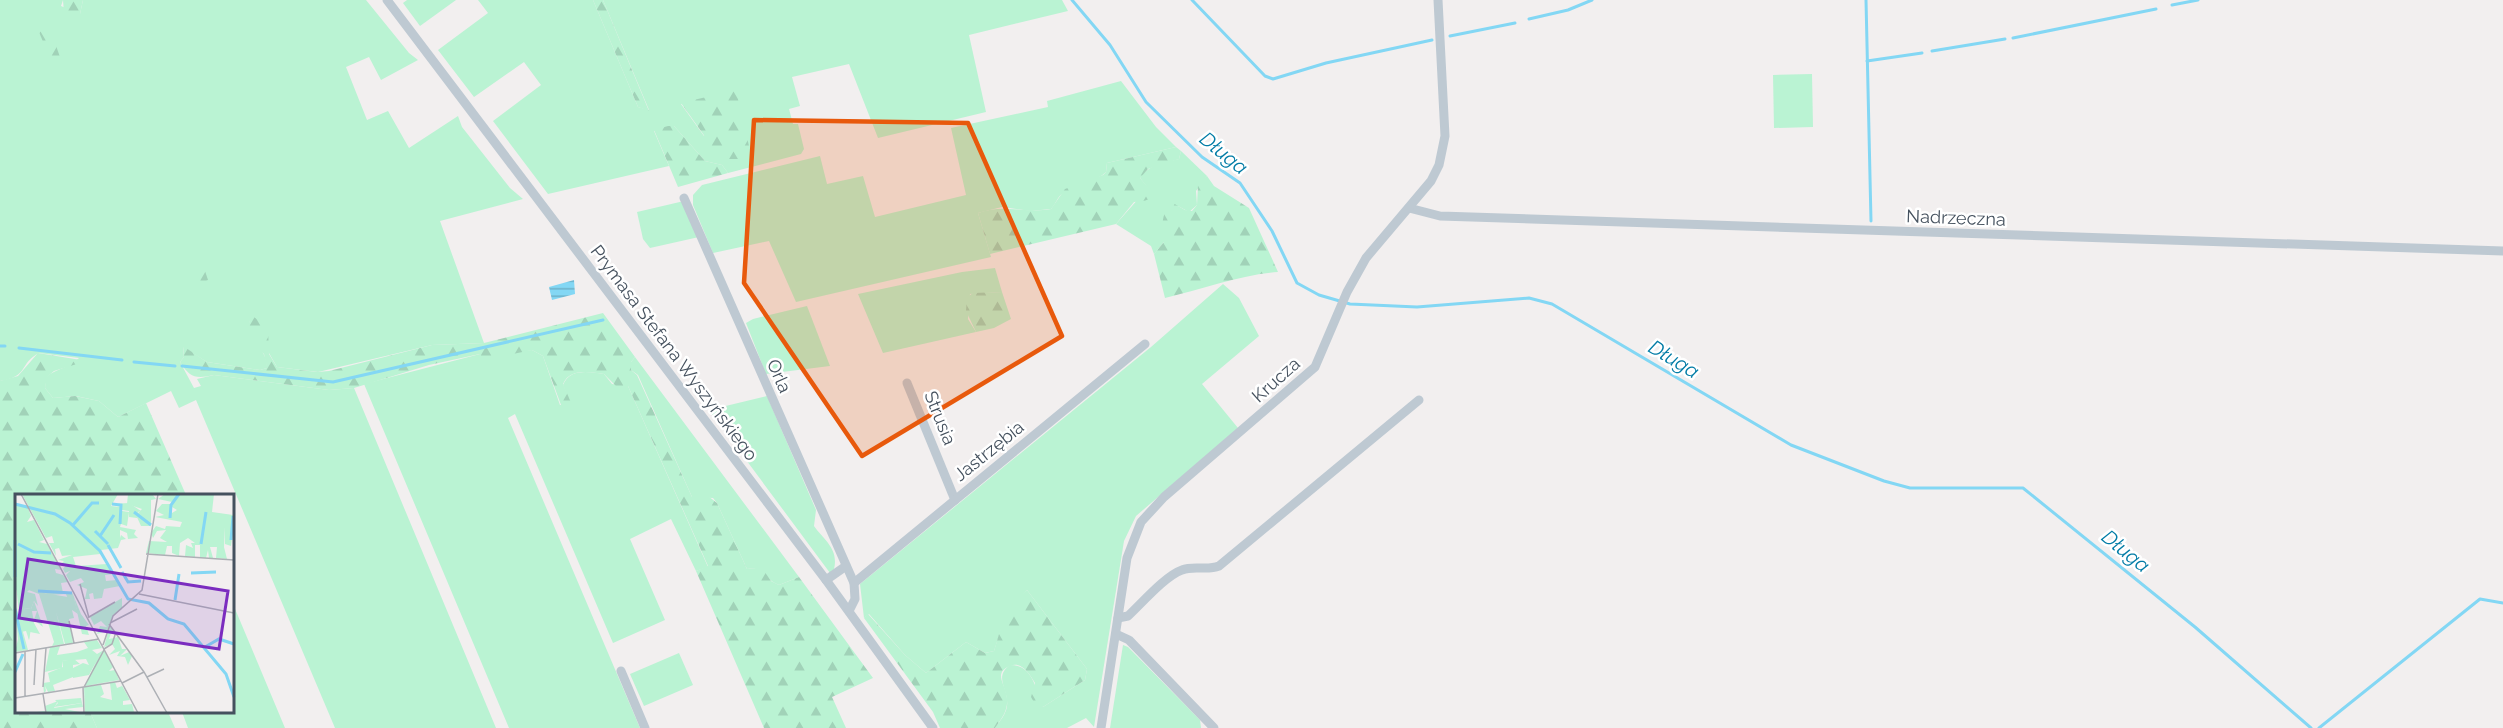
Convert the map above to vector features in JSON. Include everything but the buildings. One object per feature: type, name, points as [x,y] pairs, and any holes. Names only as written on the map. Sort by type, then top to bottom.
[{"type":"street","name":"Prymasa Stefana Wyszyńskiego","points":[[387,0],[826,580],[933,728]]},
{"type":"street","name":"Krucza","points":[[1101,728],[1127,558],[1141,522],[1164,497],[1312,371],[1324,352],[1347,292],[1366,258],[1409,208],[1434,174],[1444,147],[1438,0]]},
{"type":"street","name":"Orla","points":[[684,198],[854,583]]},
{"type":"street","name":"Nadrzeczna","points":[[1409,208],[1440,216],[2503,251]]},
{"type":"street","name":"Jastrzębia","points":[[854,583],[1145,344]]},
{"type":"street","name":"Strusia","points":[[908,383],[956,500]]},
{"type":"street","points":[[1118,618],[1128,616],[1178,571],[1219,566],[1419,400]]},
{"type":"street","points":[[826,580],[846,566]]},
{"type":"street","points":[[849,611],[855,599],[854,583]]},
{"type":"street","points":[[1116,634],[1129,640],[1209,726]]},
{"type":"street","points":[[621,671],[645,728]]},
{"type":"highlighted area","points":[[754,120],[968,123],[1062,336],[862,456],[744,283]]},
{"type":"green space","points":[[0,0],[63,0],[61,6],[80,14],[83,0],[366,0],[409,53],[418,60],[381,80],[369,57],[346,67],[367,120],[388,111],[409,148],[458,116],[462,127],[510,188],[523,199],[440,221],[484,343],[432,345],[318,372],[277,367],[250,320],[252,333],[264,355],[267,368],[260,370],[207,362],[183,347],[184,357],[180,362],[194,388],[201,386],[197,379],[214,375],[329,390],[354,388],[496,728],[335,728],[196,400],[179,408],[171,391],[118,417],[99,401],[76,396],[53,398],[45,388],[46,377],[79,358],[39,353],[16,376],[0,381]]},
{"type":"green space","points":[[63,0],[83,0],[80,14],[68,17],[64,14]]},
{"type":"green space","points":[[407,0],[456,0],[420,26],[403,3]]},
{"type":"green space","points":[[478,0],[593,0],[638,107],[649,110],[603,0],[1062,0],[1068,11],[969,35],[986,112],[878,138],[849,64],[792,77],[800,106],[789,109],[793,124],[798,124],[804,149],[801,154],[728,173],[722,165],[705,161],[674,126],[654,131],[669,166],[548,194],[493,121],[541,85],[524,62],[474,97],[438,50],[488,13]],"holes":[[[736,91],[704,136],[681,104]]]},
{"type":"green space","points":[[593,0],[603,0],[649,111],[638,107]]},
{"type":"green space","points":[[44,11],[61,60],[53,66],[32,15]]},
{"type":"green space","points":[[1812,74],[1813,127],[1774,128],[1773,75]]},
{"type":"green space","points":[[1121,81],[1156,127],[1176,147],[1107,163],[1106,172],[1063,193],[1051,209],[1031,211],[1002,207],[978,213],[991,257],[796,302],[769,241],[713,253],[693,205],[693,195],[702,185],[820,156],[827,184],[863,176],[875,217],[966,195],[951,128],[1048,107],[1047,101]]},
{"type":"green space","points":[[736,90],[752,159],[729,159],[713,148],[681,103]]},
{"type":"green space","points":[[674,126],[705,161],[722,165],[728,173],[678,187],[654,130]]},
{"type":"green space","points":[[1176,147],[1181,151],[1179,159],[1148,169],[1140,178],[1153,193],[1152,196],[1134,202],[1116,224],[990,254],[978,213],[997,209],[1051,209],[1065,189],[1103,175],[1106,172],[1107,163]]},
{"type":"green space","points":[[1181,151],[1207,176],[1196,191],[1197,205],[1189,212],[1178,206],[1164,242],[1154,254],[1151,246],[1116,224],[1148,188],[1140,178],[1143,174],[1157,165],[1179,159]]},
{"type":"green space","points":[[1207,176],[1214,186],[1249,208],[1278,272],[1236,279],[1165,298],[1154,254],[1164,242],[1164,216],[1173,203],[1192,211],[1197,205],[1198,185]]},
{"type":"green space","points":[[684,201],[699,237],[650,248],[643,239],[637,212]]},
{"type":"green space","points":[[995,268],[1002,292],[970,294],[968,319],[976,332],[883,353],[858,294],[962,272]]},
{"type":"green space","points":[[196,270],[205,271],[208,280],[196,286],[185,286],[185,276]]},
{"type":"green space","points":[[1223,284],[1239,298],[1259,336],[1202,384],[1238,428],[1136,516],[1124,541],[1094,727],[1086,718],[1067,728],[995,728],[1006,709],[1007,700],[1002,679],[1005,670],[1010,665],[1018,666],[1029,674],[1043,707],[1085,680],[1087,669],[1027,590],[1007,611],[994,651],[985,653],[966,642],[926,673],[905,655],[869,614],[864,618],[860,584],[1151,347]]},
{"type":"green space","points":[[1002,292],[1011,319],[994,328],[976,332],[966,311],[967,297],[973,293]]},
{"type":"green space","points":[[807,306],[830,366],[766,374],[746,323],[753,319]]},
{"type":"green space","points":[[603,313],[635,357],[631,362],[631,370],[637,375],[692,497],[708,496],[717,503],[747,569],[762,568],[771,581],[779,585],[799,577],[873,678],[832,697],[846,728],[764,728],[696,571],[708,566],[628,386],[616,386],[604,374],[575,373],[570,375],[563,384],[572,405],[564,408],[543,356],[532,350],[483,360],[480,354],[429,365],[354,388],[329,390],[214,375],[198,377],[190,374],[180,362],[184,357],[183,346],[207,362],[260,370],[267,368],[264,354],[246,337],[250,319],[254,317],[268,328],[269,354],[277,367],[317,372],[432,345],[484,343]]},
{"type":"green space","points":[[532,350],[543,356],[560,405],[571,405],[563,385],[570,376],[580,372],[604,374],[612,384],[628,386],[708,567],[696,571],[671,519],[630,539],[665,620],[613,643],[515,414],[508,418],[640,728],[509,728],[364,384],[480,354]]},
{"type":"green space","points":[[38,353],[81,360],[80,363],[54,371],[47,377],[45,388],[53,398],[75,396],[99,401],[118,417],[146,403],[186,494],[15,494],[15,713],[90,713],[97,728],[0,728],[0,381],[18,376]]},
{"type":"green space","points":[[635,357],[799,577],[779,585],[759,570],[747,569],[717,503],[713,498],[692,497],[638,375],[631,370],[631,362]]},
{"type":"green space","points":[[767,396],[816,510],[814,526],[833,550],[835,562],[834,569],[830,573],[709,410]]},
{"type":"green space","points":[[1027,590],[1087,669],[1085,680],[1043,707],[1035,704],[1031,697],[1035,683],[1027,671],[1020,666],[1011,665],[1001,675],[1007,698],[1006,708],[995,728],[940,728],[933,712],[864,618],[868,614],[905,655],[926,673],[966,642],[985,653],[994,651],[1007,607]]},
{"type":"green space","points":[[234,606],[285,728],[188,728],[182,713],[234,713]]},
{"type":"green space","points":[[1123,645],[1128,647],[1200,720],[1201,728],[1110,728]]},
{"type":"green space","points":[[679,653],[693,685],[644,706],[630,674]]},
{"type":"green space","points":[[90,713],[168,713],[175,728],[97,728]]},
{"type":"water","points":[[574,280],[575,294],[552,300],[549,287]]},
{"type":"waterway","name":"Długa","points":[[1072,0],[1110,45],[1146,102],[1202,157],[1240,183],[1272,231],[1297,283],[1319,295],[1350,304],[1417,307],[1529,298],[1552,304],[1791,445],[1884,481],[1910,488],[2023,488],[2195,627],[2311,728]]},
{"type":"waterway","points":[[1192,0],[1265,76],[1273,79],[1326,63],[1432,40]]},
{"type":"waterway","points":[[1529,19],[1568,10],[1592,0]]},
{"type":"waterway","points":[[1866,0],[1871,221]]},
{"type":"waterway","points":[[2172,5],[2198,0]]},
{"type":"waterway","points":[[2013,38],[2156,9]]},
{"type":"waterway","points":[[1450,36],[1515,23]]},
{"type":"waterway","points":[[1932,51],[2005,39]]},
{"type":"waterway","points":[[1867,61],[1922,53]]},
{"type":"waterway","points":[[182,366],[333,382],[603,320]]},
{"type":"waterway","points":[[0,346],[5,346]]},
{"type":"waterway","points":[[19,348],[122,360]]},
{"type":"waterway","points":[[134,362],[175,366]]},
{"type":"waterway","points":[[2319,728],[2480,599],[2503,603]]}]
